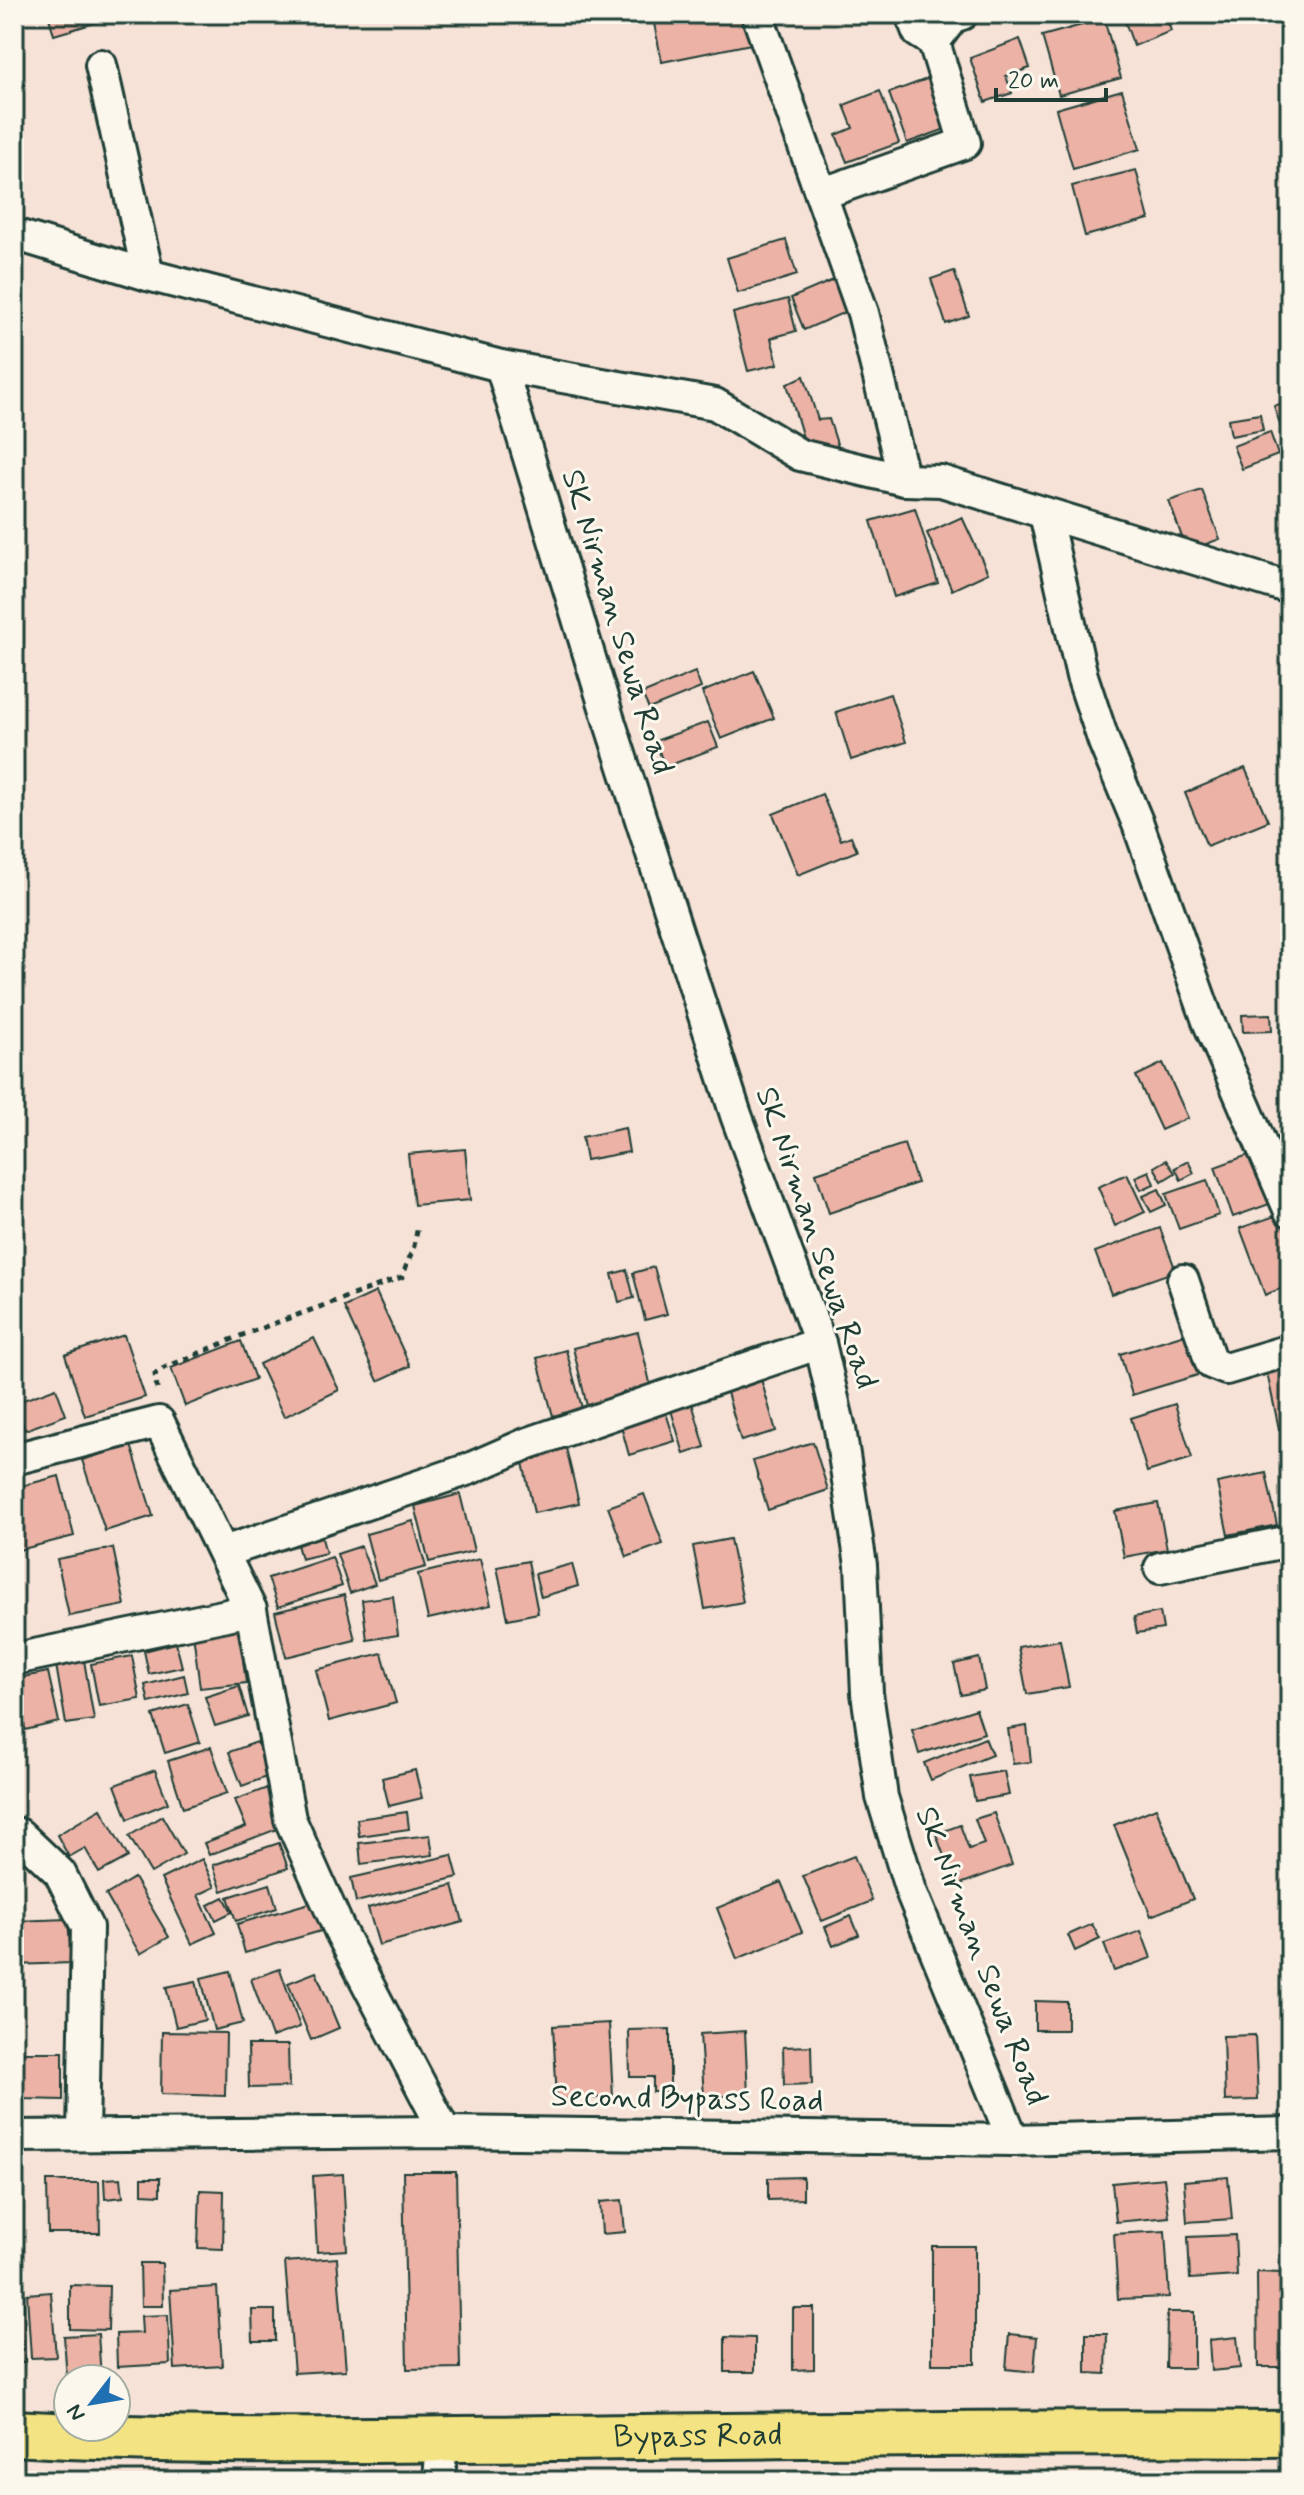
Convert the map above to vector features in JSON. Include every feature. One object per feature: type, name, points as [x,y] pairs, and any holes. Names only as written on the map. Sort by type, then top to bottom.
[{"type":"main road","name":"Bypass Road","points":[[14,2433],[441,2460],[1041,2433],[1290,2434]]},
{"type":"street","points":[[757,14],[863,313],[904,480]]},
{"type":"street","points":[[821,194],[965,143],[934,42],[918,32],[911,14]]},
{"type":"street","points":[[934,42],[953,17],[962,14]]},
{"type":"street","points":[[101,65],[148,275]]},
{"type":"street","points":[[14,234],[148,275],[501,366],[715,404],[800,455],[904,480],[941,481],[1290,588]]},
{"type":"street","name":"SK Nirman Sewa Road","points":[[501,366],[608,717],[736,1115],[820,1343],[840,1429],[861,1565],[867,1693],[882,1797],[911,1891],[1013,2140]]},
{"type":"street","points":[[1045,514],[1082,676],[1104,742],[1138,824],[1208,1021],[1290,1211]]},
{"type":"street","points":[[1183,1280],[1211,1363],[1226,1369],[1290,1350]]},
{"type":"street","points":[[224,1552],[469,1469],[526,1444],[820,1343]]},
{"type":"street","points":[[14,1459],[159,1422],[251,1610],[290,1819],[341,1933],[445,2132]]},
{"type":"street","points":[[1160,1568],[1290,1541]]},
{"type":"street","points":[[15,1659],[251,1610]]},
{"type":"street","points":[[14,1833],[19,1834],[60,1873],[87,1927],[83,2135]]},
{"type":"street","name":"Second Bypass Road","points":[[14,2136],[445,2132],[1013,2140],[1290,2133]]},
{"type":"path","points":[[159,1422],[155,1374],[245,1334],[402,1277],[418,1226]]},
{"type":"building","points":[[48,14],[103,14],[105,20],[54,35]]},
{"type":"building","points":[[652,14],[744,14],[751,44],[662,62]]},
{"type":"building","points":[[1122,14],[1165,14],[1171,31],[1134,46]]},
{"type":"building","points":[[1104,19],[1121,78],[1059,95],[1042,36]]},
{"type":"building","points":[[1020,39],[1030,68],[1006,76],[1012,93],[985,102],[970,58]]},
{"type":"building","points":[[932,77],[951,127],[907,143],[889,93]]},
{"type":"building","points":[[1122,90],[1140,149],[1073,169],[1056,109]]},
{"type":"building","points":[[880,91],[899,143],[847,162],[836,135],[853,128],[844,105]]},
{"type":"building","points":[[1136,170],[1149,219],[1085,236],[1072,186]]},
{"type":"building","points":[[786,240],[797,275],[738,293],[727,258]]},
{"type":"building","points":[[954,271],[969,316],[946,324],[931,279]]},
{"type":"building","points":[[838,278],[852,309],[804,330],[791,298]]},
{"type":"building","points":[[788,299],[796,331],[771,338],[778,364],[748,371],[733,313]]},
{"type":"building","points":[[804,376],[818,420],[829,419],[840,453],[806,448],[787,384]]},
{"type":"building","points":[[1290,400],[1290,424],[1281,427],[1274,406]]},
{"type":"building","points":[[1260,414],[1263,430],[1231,436],[1228,419]]},
{"type":"building","points":[[1270,432],[1278,455],[1242,469],[1233,446]]},
{"type":"building","points":[[1202,490],[1220,539],[1187,551],[1169,501]]},
{"type":"building","points":[[915,508],[938,583],[894,597],[871,521]]},
{"type":"building","points":[[962,517],[988,573],[952,590],[927,533]]},
{"type":"building","points":[[754,671],[774,718],[721,739],[702,692]]},
{"type":"building","points":[[695,672],[701,688],[649,709],[642,694]]},
{"type":"building","points":[[890,694],[906,742],[851,760],[836,712]]},
{"type":"building","points":[[708,722],[718,747],[665,767],[655,741]]},
{"type":"building","points":[[1245,768],[1268,821],[1207,846],[1185,793]]},
{"type":"building","points":[[822,794],[841,840],[851,836],[857,851],[798,875],[773,814]]},
{"type":"building","points":[[1271,1014],[1272,1031],[1243,1032],[1242,1015]]},
{"type":"building","points":[[1163,1063],[1188,1118],[1161,1130],[1136,1076]]},
{"type":"building","points":[[625,1128],[629,1152],[586,1160],[582,1137]]},
{"type":"building","points":[[904,1144],[917,1183],[829,1213],[816,1173]]},
{"type":"building","points":[[465,1149],[470,1200],[414,1205],[408,1154]]},
{"type":"building","points":[[1259,1151],[1278,1201],[1233,1217],[1215,1167]]},
{"type":"building","points":[[1166,1160],[1175,1173],[1162,1181],[1154,1167]]},
{"type":"building","points":[[1188,1161],[1194,1173],[1181,1180],[1175,1168]]},
{"type":"building","points":[[1149,1171],[1154,1184],[1141,1190],[1135,1177]]},
{"type":"building","points":[[1127,1174],[1145,1212],[1115,1226],[1098,1187]]},
{"type":"building","points":[[1207,1180],[1219,1215],[1179,1229],[1166,1194]]},
{"type":"building","points":[[1159,1189],[1166,1205],[1151,1212],[1143,1196]]},
{"type":"building","points":[[1284,1213],[1290,1229],[1290,1285],[1265,1295],[1240,1228]]},
{"type":"building","points":[[1160,1228],[1176,1271],[1111,1294],[1095,1252]]},
{"type":"building","points":[[654,1267],[667,1314],[645,1320],[633,1273]]},
{"type":"building","points":[[627,1270],[634,1298],[619,1302],[612,1274]]},
{"type":"building","points":[[376,1292],[410,1366],[378,1381],[344,1307]]},
{"type":"building","points":[[638,1332],[652,1391],[587,1406],[573,1348]]},
{"type":"building","points":[[1188,1333],[1201,1374],[1132,1395],[1120,1354]]},
{"type":"building","points":[[124,1335],[145,1397],[85,1416],[65,1355]]},
{"type":"building","points":[[314,1338],[339,1390],[284,1417],[259,1364]]},
{"type":"building","points":[[241,1341],[255,1379],[185,1406],[171,1368]]},
{"type":"building","points":[[566,1350],[582,1408],[553,1416],[537,1358]]},
{"type":"building","points":[[1290,1363],[1290,1427],[1279,1429],[1266,1368]]},
{"type":"building","points":[[761,1379],[776,1431],[741,1441],[726,1389]]},
{"type":"building","points":[[56,1388],[66,1415],[25,1430],[15,1403]]},
{"type":"building","points":[[692,1403],[705,1447],[684,1454],[671,1410]]},
{"type":"building","points":[[1175,1404],[1192,1458],[1147,1472],[1131,1418]]},
{"type":"building","points":[[666,1413],[675,1441],[629,1455],[621,1426]]},
{"type":"building","points":[[813,1442],[828,1490],[768,1510],[753,1461]]},
{"type":"building","points":[[131,1445],[153,1516],[105,1531],[82,1460]]},
{"type":"building","points":[[566,1448],[579,1503],[534,1513],[522,1458]]},
{"type":"building","points":[[1266,1473],[1277,1525],[1228,1535],[1217,1483]]},
{"type":"building","points":[[59,1476],[74,1536],[19,1550],[14,1532],[14,1488]]},
{"type":"building","points":[[460,1494],[474,1551],[429,1562],[415,1506]]},
{"type":"building","points":[[644,1494],[663,1544],[627,1557],[608,1507]]},
{"type":"building","points":[[1158,1503],[1167,1549],[1124,1557],[1115,1511]]},
{"type":"building","points":[[413,1521],[426,1567],[378,1580],[366,1534]]},
{"type":"building","points":[[320,1531],[326,1553],[301,1559],[295,1537]]},
{"type":"building","points":[[730,1539],[743,1602],[705,1609],[693,1546]]},
{"type":"building","points":[[361,1546],[375,1584],[350,1593],[337,1554]]},
{"type":"building","points":[[113,1548],[125,1605],[69,1616],[57,1559]]},
{"type":"building","points":[[332,1557],[342,1586],[278,1607],[268,1578]]},
{"type":"building","points":[[480,1559],[491,1605],[428,1619],[418,1574]]},
{"type":"building","points":[[528,1561],[538,1613],[508,1619],[497,1567]]},
{"type":"building","points":[[572,1564],[578,1586],[541,1597],[535,1574]]},
{"type":"building","points":[[344,1595],[355,1640],[286,1657],[275,1612]]},
{"type":"building","points":[[393,1596],[398,1635],[367,1640],[362,1600]]},
{"type":"building","points":[[1160,1612],[1163,1629],[1137,1633],[1134,1617]]},
{"type":"building","points":[[239,1628],[246,1683],[200,1688],[193,1633]]},
{"type":"building","points":[[1060,1640],[1069,1687],[1027,1694],[1018,1647]]},
{"type":"building","points":[[176,1643],[182,1667],[149,1674],[144,1651]]},
{"type":"building","points":[[382,1653],[396,1703],[329,1721],[316,1670]]},
{"type":"building","points":[[132,1656],[140,1699],[99,1706],[91,1664]]},
{"type":"building","points":[[979,1658],[985,1690],[961,1695],[954,1664]]},
{"type":"building","points":[[84,1660],[94,1720],[66,1724],[56,1665]]},
{"type":"building","points":[[48,1672],[59,1722],[25,1730],[14,1679]]},
{"type":"building","points":[[184,1675],[188,1693],[149,1703],[145,1685]]},
{"type":"building","points":[[239,1686],[248,1716],[215,1726],[205,1697]]},
{"type":"building","points":[[188,1704],[200,1742],[165,1753],[153,1715]]},
{"type":"building","points":[[976,1709],[984,1733],[919,1754],[912,1730]]},
{"type":"building","points":[[1027,1726],[1031,1762],[1013,1764],[1008,1729]]},
{"type":"building","points":[[985,1738],[992,1755],[931,1780],[924,1763]]},
{"type":"building","points":[[257,1742],[269,1776],[242,1786],[229,1752]]},
{"type":"building","points":[[211,1747],[227,1793],[183,1808],[168,1761]]},
{"type":"building","points":[[155,1770],[168,1803],[128,1819],[115,1785]]},
{"type":"building","points":[[415,1770],[422,1798],[389,1806],[382,1778]]},
{"type":"building","points":[[1004,1771],[1009,1795],[975,1801],[970,1777]]},
{"type":"building","points":[[270,1787],[285,1826],[209,1855],[204,1843],[246,1827],[235,1800]]},
{"type":"building","points":[[1156,1808],[1193,1899],[1151,1916],[1114,1825]]},
{"type":"building","points":[[101,1809],[128,1857],[99,1873],[85,1848],[69,1857],[57,1835]]},
{"type":"building","points":[[407,1812],[409,1829],[359,1836],[357,1819]]},
{"type":"building","points":[[994,1813],[1012,1865],[955,1886],[936,1834],[960,1825],[969,1849],[984,1844],[975,1819]]},
{"type":"building","points":[[162,1816],[184,1854],[151,1873],[129,1836]]},
{"type":"building","points":[[430,1835],[433,1855],[361,1864],[359,1843]]},
{"type":"building","points":[[279,1843],[288,1868],[222,1891],[213,1865]]},
{"type":"building","points":[[452,1855],[458,1877],[356,1902],[351,1878]]},
{"type":"building","points":[[854,1856],[872,1901],[822,1921],[803,1876]]},
{"type":"building","points":[[202,1859],[215,1887],[198,1895],[216,1933],[192,1944],[161,1879]]},
{"type":"building","points":[[134,1878],[169,1937],[140,1954],[106,1895]]},
{"type":"building","points":[[781,1882],[802,1932],[737,1959],[717,1908]]},
{"type":"building","points":[[270,1884],[277,1908],[236,1921],[228,1897]]},
{"type":"building","points":[[453,1885],[463,1922],[379,1945],[368,1908]]},
{"type":"building","points":[[224,1897],[232,1912],[216,1920],[208,1905]]},
{"type":"building","points":[[313,1902],[321,1931],[245,1953],[237,1924]]},
{"type":"building","points":[[851,1916],[859,1935],[833,1946],[825,1927]]},
{"type":"building","points":[[68,1919],[71,1963],[14,1965],[14,1921]]},
{"type":"building","points":[[1092,1924],[1100,1939],[1075,1951],[1068,1935]]},
{"type":"building","points":[[1141,1931],[1151,1958],[1114,1971],[1104,1944]]},
{"type":"building","points":[[280,1969],[300,2027],[272,2037],[251,1979]]},
{"type":"building","points":[[230,1971],[243,2023],[214,2030],[201,1978]]},
{"type":"building","points":[[316,1972],[339,2028],[311,2040],[288,1983]]},
{"type":"building","points":[[196,1981],[205,2020],[176,2027],[166,1987]]},
{"type":"building","points":[[1035,2001],[1067,2002],[1067,2030],[1035,2030]]},
{"type":"building","points":[[609,2023],[613,2097],[557,2100],[553,2026]]},
{"type":"building","points":[[670,2029],[670,2092],[653,2092],[653,2077],[630,2077],[629,2030]]},
{"type":"building","points":[[745,2031],[748,2095],[704,2097],[700,2034]]},
{"type":"building","points":[[162,2032],[226,2033],[225,2096],[161,2094]]},
{"type":"building","points":[[1255,2035],[1258,2100],[1225,2101],[1223,2036]]},
{"type":"building","points":[[248,2045],[288,2045],[289,2087],[249,2088]]},
{"type":"building","points":[[811,2046],[812,2084],[784,2085],[783,2047]]},
{"type":"building","points":[[21,2052],[63,2052],[63,2100],[21,2099]]},
{"type":"building","points":[[14,2171],[22,2171],[25,2362],[14,2362]]},
{"type":"building","points":[[403,2172],[456,2172],[460,2368],[407,2369]]},
{"type":"building","points":[[343,2174],[347,2250],[317,2252],[313,2176]]},
{"type":"building","points":[[803,2177],[803,2199],[768,2200],[768,2178]]},
{"type":"building","points":[[1228,2177],[1232,2219],[1187,2222],[1184,2181]]},
{"type":"building","points":[[121,2178],[123,2197],[105,2199],[104,2179]]},
{"type":"building","points":[[142,2178],[160,2178],[160,2195],[142,2194]]},
{"type":"building","points":[[1164,2178],[1169,2217],[1116,2222],[1112,2183]]},
{"type":"building","points":[[47,2181],[99,2181],[100,2233],[48,2233]]},
{"type":"building","points":[[200,2190],[224,2191],[223,2249],[198,2248]]},
{"type":"building","points":[[622,2200],[625,2232],[602,2234],[600,2202]]},
{"type":"building","points":[[1165,2231],[1169,2297],[1118,2299],[1114,2234]]},
{"type":"building","points":[[1235,2235],[1237,2276],[1190,2279],[1188,2237]]},
{"type":"building","points":[[932,2246],[975,2246],[975,2364],[932,2364]]},
{"type":"building","points":[[337,2258],[346,2370],[294,2373],[285,2262]]},
{"type":"building","points":[[140,2263],[162,2263],[163,2306],[141,2306]]},
{"type":"building","points":[[1257,2272],[1282,2273],[1282,2367],[1258,2367]]},
{"type":"building","points":[[70,2285],[109,2286],[108,2330],[70,2329]]},
{"type":"building","points":[[217,2287],[222,2366],[175,2369],[170,2290]]},
{"type":"building","points":[[51,2292],[56,2357],[31,2358],[27,2294]]},
{"type":"building","points":[[793,2308],[814,2308],[814,2369],[793,2370]]},
{"type":"building","points":[[252,2310],[275,2310],[275,2341],[253,2341]]},
{"type":"building","points":[[1167,2312],[1194,2312],[1194,2368],[1166,2368]]},
{"type":"building","points":[[168,2315],[170,2364],[132,2366],[132,2363],[117,2363],[116,2334],[142,2333],[141,2316]]},
{"type":"building","points":[[98,2334],[100,2363],[66,2363],[64,2336]]},
{"type":"building","points":[[1009,2334],[1037,2337],[1034,2372],[1006,2369]]},
{"type":"building","points":[[1086,2334],[1107,2334],[1106,2374],[1086,2373]]},
{"type":"building","points":[[725,2337],[755,2338],[755,2372],[725,2372]]},
{"type":"building","points":[[1237,2337],[1240,2368],[1211,2371],[1209,2340]]}]
